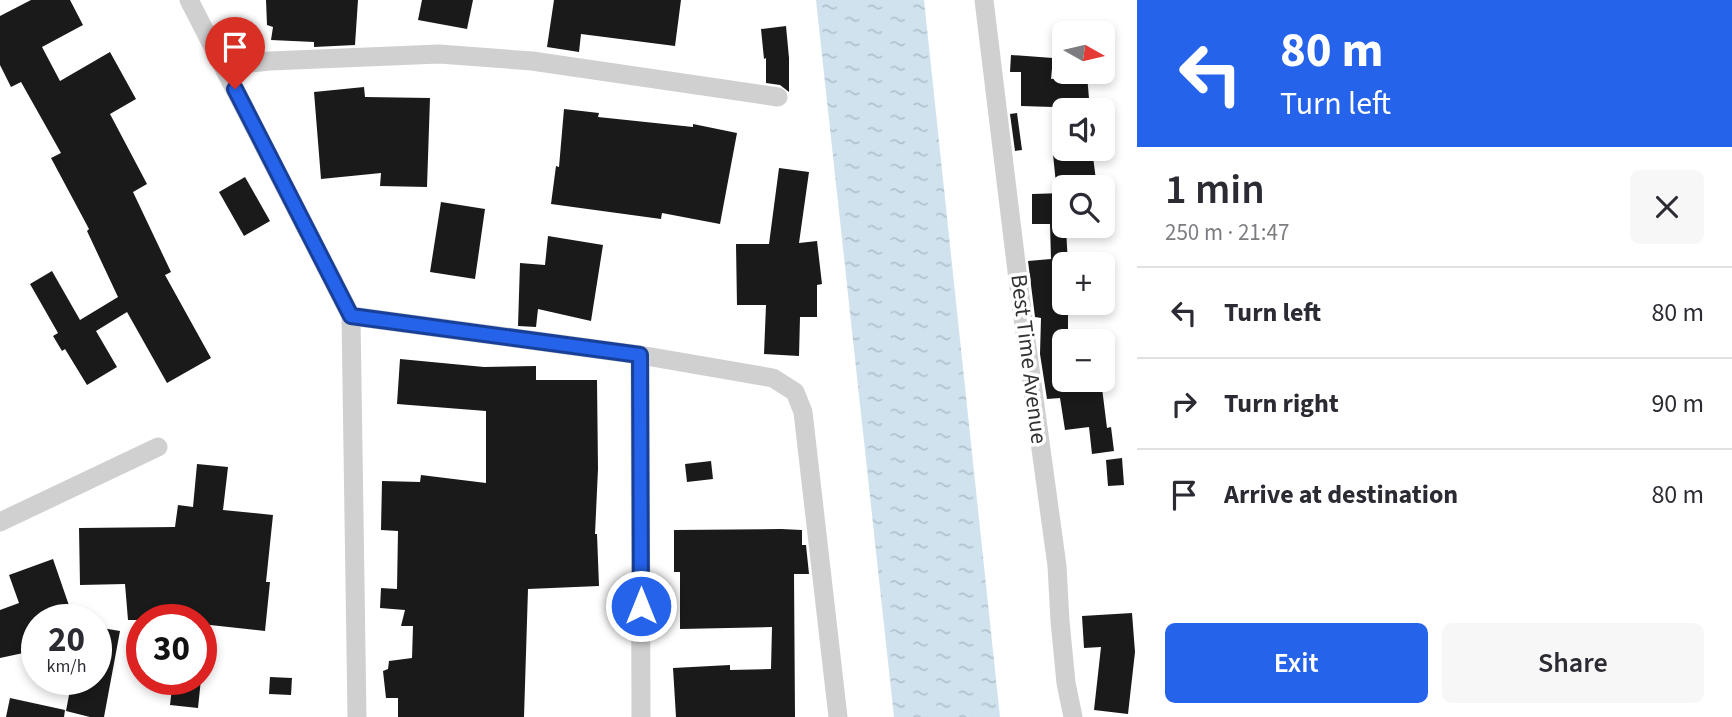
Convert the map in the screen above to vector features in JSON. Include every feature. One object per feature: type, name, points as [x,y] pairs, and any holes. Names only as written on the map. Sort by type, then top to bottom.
[{"type":"street","points":[[190,0],[351,316],[356,717]]},
{"type":"street","name":"Best Time Avenue","points":[[984,0],[1018,283],[1057,566],[1066,683],[1073,717]]},
{"type":"street","points":[[224,66],[270,61],[439,54],[532,61],[778,97]]},
{"type":"street","points":[[351,316],[640,355],[774,378],[795,392],[803,412],[838,717]]},
{"type":"street","points":[[640,355],[642,717]]},
{"type":"street","points":[[0,522],[158,447]]},
{"type":"water","points":[[816,0],[924,0],[1000,717],[894,717]]},
{"type":"building","points":[[31,0],[70,0],[83,25],[42,47],[60,81],[110,52],[136,99],[110,114],[147,184],[133,192],[171,272],[165,275],[211,358],[167,383],[127,312],[96,331],[117,367],[87,385],[65,349],[62,351],[53,336],[58,333],[30,284],[52,271],[80,320],[118,297],[87,231],[89,229],[51,158],[61,153],[21,82],[11,87],[0,65],[0,16]]},
{"type":"building","points":[[266,0],[358,0],[355,45],[314,47],[314,42],[271,40],[273,27],[267,25]]},
{"type":"building","points":[[422,0],[473,0],[467,29],[418,20]]},
{"type":"building","points":[[554,0],[681,0],[675,46],[581,34],[579,52],[547,47]]},
{"type":"building","points":[[786,26],[789,92],[780,85],[766,83],[766,58],[764,59],[761,29]]},
{"type":"building","points":[[1011,55],[1052,58],[1052,84],[1088,84],[1089,98],[1052,98],[1052,107],[1021,106],[1021,72],[1010,72]]},
{"type":"building","points":[[364,87],[365,97],[430,98],[427,187],[380,186],[381,173],[321,179],[314,92]]},
{"type":"building","points":[[564,109],[599,113],[598,117],[693,127],[693,124],[737,133],[720,224],[662,213],[661,219],[551,204],[556,166],[559,167]]},
{"type":"building","points":[[1017,113],[1022,150],[1015,151],[1010,114]]},
{"type":"building","points":[[1054,161],[1094,161],[1095,175],[1055,175]]},
{"type":"building","points":[[779,168],[809,172],[799,243],[817,241],[822,284],[817,285],[817,317],[800,317],[799,356],[764,354],[766,305],[737,305],[736,244],[769,244]]},
{"type":"building","points":[[245,177],[270,221],[244,236],[219,192]]},
{"type":"building","points":[[1052,193],[1052,238],[1067,238],[1067,252],[1052,252],[1052,315],[1068,315],[1068,329],[1052,329],[1052,392],[1102,392],[1107,428],[1111,427],[1114,451],[1092,454],[1089,427],[1065,430],[1060,398],[1047,399],[1040,354],[1041,318],[1035,317],[1028,261],[1051,259],[1050,224],[1032,224],[1032,194]]},
{"type":"building","points":[[441,202],[485,209],[475,279],[430,272]]},
{"type":"building","points":[[548,236],[603,245],[591,321],[538,309],[536,327],[518,326],[520,263],[545,265]]},
{"type":"building","points":[[400,359],[484,367],[536,366],[536,380],[597,380],[598,469],[595,534],[599,586],[528,589],[524,717],[398,717],[398,698],[386,698],[383,671],[388,669],[389,661],[412,658],[413,626],[401,626],[405,610],[380,608],[381,588],[397,589],[398,531],[381,530],[382,481],[420,482],[421,475],[486,483],[486,411],[397,404]]},
{"type":"building","points":[[1122,458],[1124,485],[1108,486],[1106,460]]},
{"type":"building","points":[[711,461],[713,479],[687,482],[685,464]]},
{"type":"building","points":[[197,464],[228,467],[223,510],[273,515],[266,582],[270,582],[265,631],[217,626],[217,604],[127,604],[125,584],[80,585],[79,528],[175,527],[178,505],[193,507]]},
{"type":"building","points":[[674,530],[802,530],[802,545],[806,545],[809,574],[794,574],[795,717],[676,717],[673,668],[730,665],[730,670],[771,669],[772,627],[680,629],[680,572],[674,572]]},
{"type":"building","points":[[53,559],[68,604],[21,604],[21,654],[0,658],[0,610],[19,603],[9,575]]},
{"type":"building","points":[[1132,613],[1135,652],[1128,714],[1094,710],[1101,647],[1084,648],[1082,616]]},
{"type":"building","points":[[112,630],[120,631],[112,674]]},
{"type":"building","points":[[270,677],[292,678],[291,695],[269,694]]},
{"type":"building","points":[[69,695],[108,695],[104,717],[90,717],[66,711]]},
{"type":"building","points":[[171,695],[199,695],[198,708],[170,705]]},
{"type":"building","points":[[10,698],[65,710],[64,717],[6,717]]},
{"type":"route","points":[[235,89],[351,316],[640,355],[641,606]]}]
